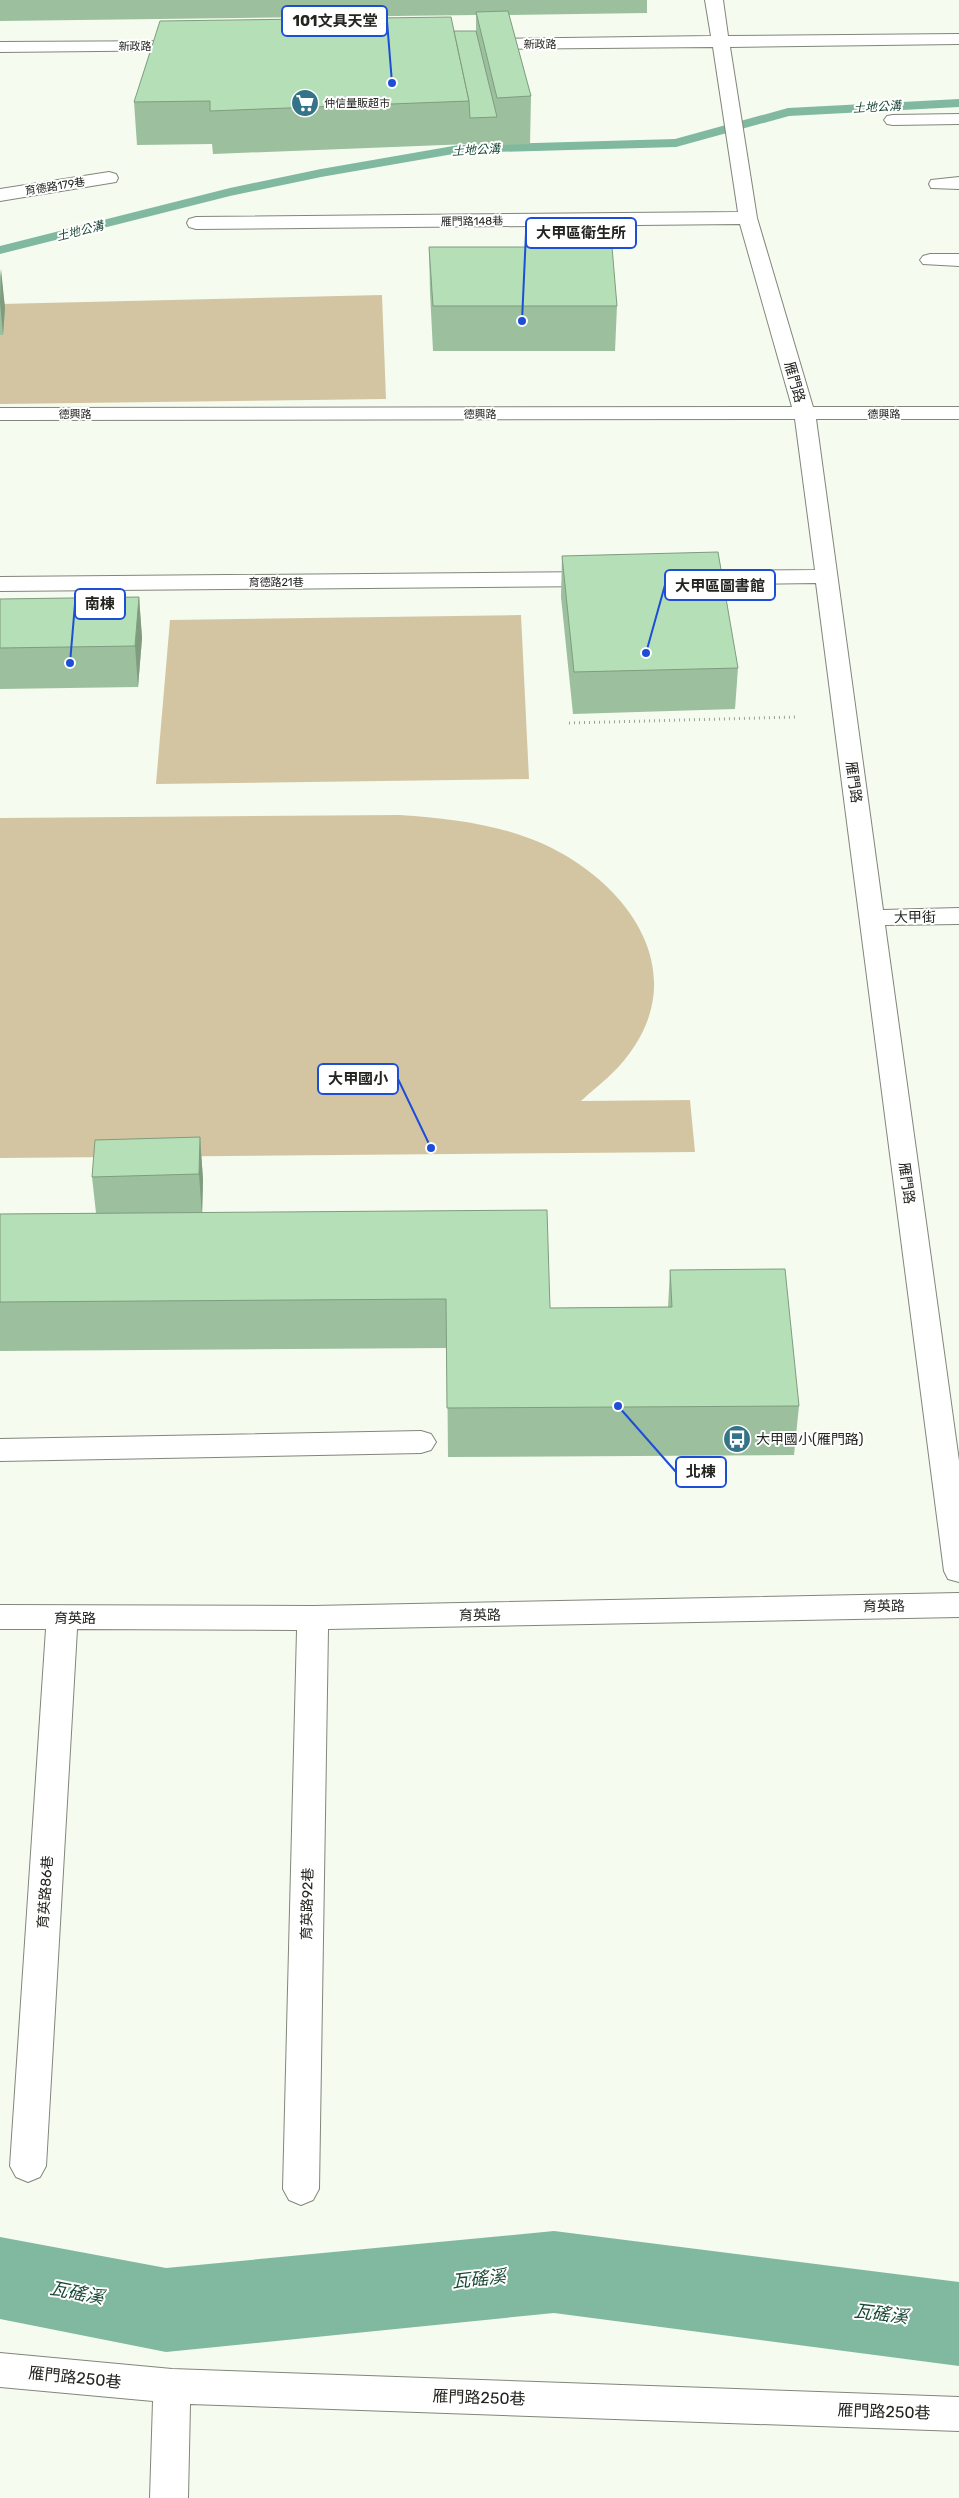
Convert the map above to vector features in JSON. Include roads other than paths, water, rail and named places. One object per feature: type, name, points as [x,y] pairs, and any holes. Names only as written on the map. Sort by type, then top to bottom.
[{"type":"street","name":"雁門路","points":[[714,0],[719,42],[748,218],[805,415],[959,1571]]},
{"type":"street","name":"新政路","points":[[460,44],[959,39]]},
{"type":"street","name":"新政路","points":[[0,47],[210,46]]},
{"type":"street","points":[[893,120],[959,120]]},
{"type":"street","name":"育德路179巷","points":[[0,195],[109,178]]},
{"type":"street","points":[[938,184],[959,183]]},
{"type":"street","name":"雁門路148巷","points":[[196,223],[748,218]]},
{"type":"street","points":[[930,260],[959,260]]},
{"type":"street","name":"德興路","points":[[0,414],[805,415],[959,413]]},
{"type":"street","points":[[669,578],[826,576]]},
{"type":"street","name":"育德路21巷","points":[[0,584],[620,579]]},
{"type":"street","name":"大甲街","points":[[872,918],[959,916]]},
{"type":"street","points":[[0,1450],[421,1442]]},
{"type":"street","name":"育英路","points":[[0,1617],[313,1618],[959,1605]]},
{"type":"street","name":"育英路86巷","points":[[28,2166],[62,1618]]},
{"type":"street","name":"育英路92巷","points":[[301,2189],[313,1618]]},
{"type":"street","name":"雁門路250巷","points":[[0,2370],[172,2386],[959,2414]]},
{"type":"street","points":[[169,2498],[172,2386]]},
{"type":"waterway","name":"土地公溝","points":[[0,250],[230,192],[321,173],[459,149],[676,143],[788,112],[959,103]]},
{"type":"waterway","name":"瓦磘溪","points":[[0,2278],[166,2310],[554,2272],[959,2324]]},
{"type":"place","name":"101文具天堂","points":[[392,83]]},
{"type":"place","name":"仲信量販超市","points":[[305,103]]},
{"type":"place","name":"大甲區衛生所","points":[[522,321]]},
{"type":"place","name":"大甲區圖書館","points":[[646,653]]},
{"type":"place","name":"南棟","points":[[70,663]]},
{"type":"place","name":"大甲國小","points":[[431,1148]]},
{"type":"place","name":"北棟","points":[[618,1406]]},
{"type":"place","name":"大甲國小(雁門路)","points":[[737,1439]]}]
